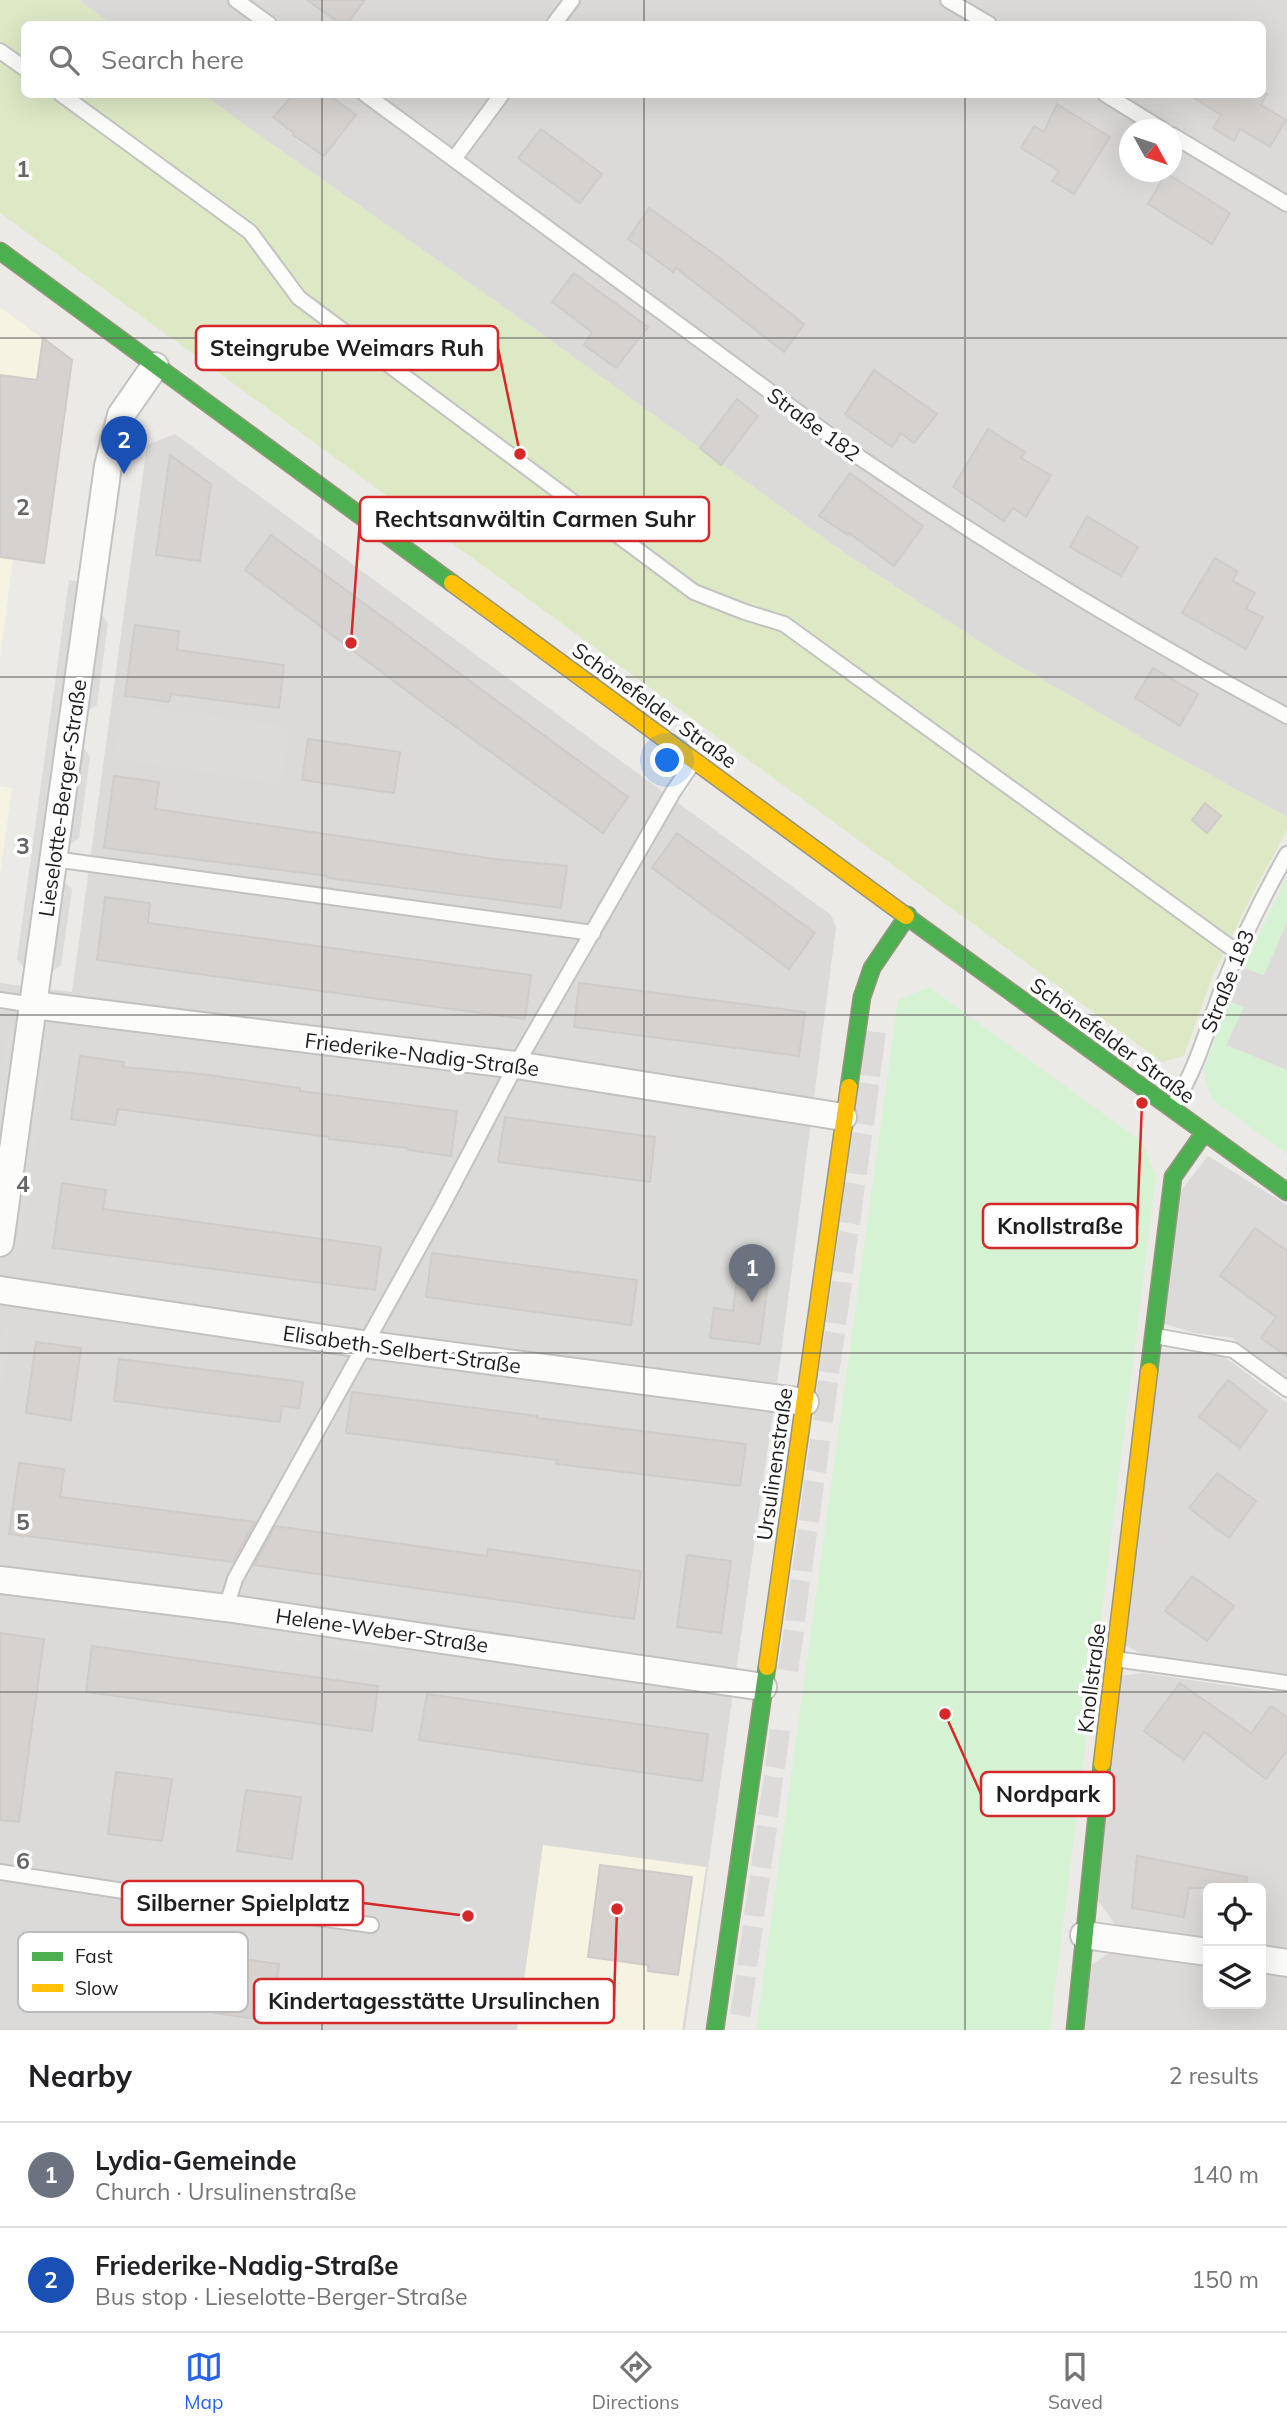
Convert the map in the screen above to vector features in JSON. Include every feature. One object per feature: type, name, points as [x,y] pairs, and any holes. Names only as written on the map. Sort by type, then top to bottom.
[{"type":"street","name":"Schönefelder Straße","points":[[0,251],[1287,1192]]},
{"type":"street","name":"Lieselotte-Berger-Straße","points":[[0,1243],[108,466],[121,415],[155,366]]},
{"type":"street","name":"Ursulinenstraße","points":[[715,2030],[843,1116],[864,985],[872,968],[908,915]]},
{"type":"street","name":"Friederike-Nadig-Straße","points":[[33,1005],[516,1065],[843,1116]]},
{"type":"street","name":"Knollstraße","points":[[1075,2030],[1114,1658],[1173,1177],[1204,1133]]},
{"type":"street","name":"Elisabeth-Selbert-Straße","points":[[0,1290],[363,1345],[805,1402]]},
{"type":"street","name":"Helene-Weber-Straße","points":[[0,1580],[226,1608],[763,1687]]},
{"type":"street","points":[[1084,1935],[1203,1951]]},
{"type":"street","points":[[1266,1960],[1287,1963]]},
{"type":"lane","points":[[236,0],[265,21]]},
{"type":"lane","points":[[556,21],[572,0]]},
{"type":"lane","points":[[948,0],[984,21]]},
{"type":"lane","points":[[0,51],[21,66]]},
{"type":"lane","points":[[66,98],[250,232],[299,298],[694,592],[784,624],[1237,953]]},
{"type":"lane","name":"Straße 182","points":[[370,98],[859,457],[936,509],[1121,624],[1287,716]]},
{"type":"lane","points":[[454,159],[499,98]]},
{"type":"lane","points":[[1111,98],[1145,119]]},
{"type":"lane","points":[[1182,142],[1287,204]]},
{"type":"lane","points":[[226,1608],[235,1579],[443,1204],[516,1065],[694,760]]},
{"type":"lane","name":"Straße 183","points":[[1171,1108],[1186,1086],[1237,953],[1287,854]]},
{"type":"lane","points":[[54,859],[593,933]]},
{"type":"lane","name":"Friederike-Nadig-Straße","points":[[0,1000],[33,1005]]},
{"type":"lane","points":[[1154,1335],[1233,1350],[1287,1389]]},
{"type":"lane","points":[[1114,1658],[1287,1684]]},
{"type":"lane","points":[[0,1872],[371,1925]]},
{"type":"shaded area","points":[[79,0],[1287,0],[1287,817],[1144,739],[997,653],[850,557],[532,327],[208,98],[1266,98],[1266,21],[107,21]]},
{"type":"shaded area","points":[[0,307],[72,360],[13,559],[0,658]]},
{"type":"shaded area","points":[[175,434],[831,915],[836,927],[779,1370],[685,2030],[0,2030],[0,983],[72,992],[147,445]]},
{"type":"shaded area","points":[[69,580],[77,581],[24,968],[17,959]]},
{"type":"shaded area","points":[[101,614],[108,623],[97,705],[88,711]]},
{"type":"shaded area","points":[[122,702],[290,727],[281,784],[114,759]]},
{"type":"shaded area","points":[[83,747],[90,757],[79,838],[69,845]]},
{"type":"shaded area","points":[[0,786],[12,788],[0,875]]},
{"type":"shaded area","points":[[64,881],[72,890],[61,965],[52,972]]},
{"type":"shaded area","points":[[1287,922],[1287,1070],[1226,1045],[1244,1007],[1229,1001],[1243,968],[1264,975]]},
{"type":"shaded area","points":[[866,1031],[886,1033],[880,1077],[860,1075]]},
{"type":"shaded area","points":[[15,1032],[0,1143],[0,1083],[6,1038]]},
{"type":"shaded area","points":[[43,1036],[50,1045],[21,1251],[12,1258]]},
{"type":"shaded area","points":[[859,1082],[879,1085],[874,1126],[854,1123]]},
{"type":"shaded area","points":[[674,1115],[799,1132],[806,1141],[775,1364],[767,1371],[642,1353]]},
{"type":"shaded area","points":[[853,1132],[872,1135],[867,1175],[847,1173]]},
{"type":"shaded area","points":[[1208,1156],[1287,1205],[1287,1378],[1232,1338],[1194,1333],[1162,1323],[1178,1194]]},
{"type":"shaded area","points":[[845,1182],[865,1185],[860,1225],[840,1222]]},
{"type":"shaded area","points":[[839,1231],[858,1234],[853,1274],[833,1271]]},
{"type":"shaded area","points":[[832,1281],[852,1283],[846,1325],[826,1322]]},
{"type":"shaded area","points":[[4,1322],[10,1331],[0,1402],[0,1348]]},
{"type":"shaded area","points":[[825,1331],[845,1334],[839,1374],[819,1371]]},
{"type":"shaded area","points":[[1158,1353],[1222,1355],[1287,1403],[1287,1674],[1143,1654],[1124,1645]]},
{"type":"shaded area","points":[[818,1380],[838,1383],[833,1423],[813,1420]]},
{"type":"shaded area","points":[[810,1439],[830,1441],[826,1473],[806,1470]]},
{"type":"shaded area","points":[[804,1480],[824,1483],[819,1523],[799,1520]]},
{"type":"shaded area","points":[[798,1529],[817,1532],[812,1572],[792,1570]]},
{"type":"shaded area","points":[[791,1579],[810,1582],[805,1622],[785,1620]]},
{"type":"shaded area","points":[[98,1606],[149,1613],[139,1621],[105,1616]]},
{"type":"shaded area","points":[[154,1614],[205,1621],[195,1628],[161,1624]]},
{"type":"shaded area","points":[[253,1628],[316,1636],[307,1644],[259,1637]]},
{"type":"shaded area","points":[[784,1629],[804,1632],[798,1672],[778,1669]]},
{"type":"shaded area","points":[[321,1637],[383,1646],[374,1653],[327,1647]]},
{"type":"shaded area","points":[[436,1653],[487,1660],[477,1667],[443,1662]]},
{"type":"shaded area","points":[[492,1661],[542,1667],[533,1675],[498,1670]]},
{"type":"shaded area","points":[[547,1668],[598,1675],[589,1683],[554,1678]]},
{"type":"shaded area","points":[[1143,1673],[1287,1694],[1287,1957],[1266,1955],[1266,1883],[1203,1883],[1203,1945],[1122,1934],[1094,1895],[1120,1676]]},
{"type":"shaded area","points":[[603,1676],[653,1683],[645,1690],[609,1685]]},
{"type":"shaded area","points":[[770,1729],[790,1731],[785,1769],[765,1766]]},
{"type":"shaded area","points":[[764,1775],[783,1778],[778,1817],[758,1815]]},
{"type":"shaded area","points":[[757,1825],[777,1828],[771,1869],[751,1866]]},
{"type":"shaded area","points":[[543,1845],[706,1867],[682,2030],[517,2030]]},
{"type":"shaded area","points":[[750,1875],[770,1878],[764,1917],[744,1915]]},
{"type":"shaded area","points":[[743,1925],[763,1928],[757,1967],[737,1965]]},
{"type":"shaded area","points":[[1114,1950],[1203,1958],[1203,2009],[1266,2009],[1266,1966],[1287,1969],[1287,2030],[1084,2030],[1091,1965]]},
{"type":"shaded area","points":[[736,1975],[756,1977],[750,2017],[730,2014]]},
{"type":"green space","points":[[0,0],[79,0],[107,21],[21,21],[21,98],[208,98],[532,327],[850,557],[997,653],[1144,739],[1287,817],[1287,830],[1213,975],[1184,1056],[1162,1062],[0,213]]},
{"type":"green space","points":[[1287,877],[1287,922],[1264,975],[1243,968]]},
{"type":"green space","points":[[929,987],[1142,1142],[1156,1175],[1050,2030],[756,2030],[898,1000]]},
{"type":"green space","points":[[1229,1001],[1244,1007],[1226,1045],[1287,1070],[1287,1154],[1212,1099],[1203,1071]]},
{"type":"building","points":[[307,0],[365,0],[349,21],[337,21]]},
{"type":"building","points":[[290,98],[333,98],[356,115],[324,156],[293,135],[294,133],[273,117]]},
{"type":"building","points":[[1194,98],[1265,98],[1261,105],[1286,120],[1270,147],[1240,129],[1234,141],[1213,128],[1221,115]]},
{"type":"building","points":[[1057,104],[1110,137],[1074,194],[1052,181],[1059,171],[1021,148],[1034,126],[1044,132]]},
{"type":"building","points":[[541,129],[602,174],[580,203],[518,158]]},
{"type":"building","points":[[1161,182],[1180,182],[1230,213],[1212,244],[1148,204]]},
{"type":"building","points":[[649,208],[717,256],[804,324],[784,352],[676,268],[673,272],[628,239]]},
{"type":"building","points":[[574,273],[648,327],[616,368],[584,345],[592,332],[552,302]]},
{"type":"building","points":[[43,338],[72,360],[44,563],[0,557],[0,375],[37,380]]},
{"type":"building","points":[[874,370],[937,414],[914,443],[901,433],[892,447],[845,414]]},
{"type":"building","points":[[737,399],[758,416],[721,465],[700,448]]},
{"type":"building","points":[[988,429],[1025,452],[1021,458],[1051,475],[1026,517],[1013,508],[1004,521],[953,487]]},
{"type":"building","points":[[170,455],[211,484],[200,561],[156,555]]},
{"type":"building","points":[[850,473],[923,526],[894,566],[849,533],[848,535],[819,516]]},
{"type":"building","points":[[1087,516],[1138,547],[1121,576],[1070,547]]},
{"type":"building","points":[[271,535],[628,797],[603,833],[245,570]]},
{"type":"building","points":[[1215,558],[1237,571],[1233,581],[1255,593],[1246,609],[1263,617],[1246,649],[1182,613]]},
{"type":"building","points":[[135,625],[179,631],[177,650],[284,665],[279,708],[171,694],[169,702],[125,696]]},
{"type":"building","points":[[1153,668],[1198,694],[1180,726],[1135,698]]},
{"type":"building","points":[[308,739],[400,752],[394,793],[302,780]]},
{"type":"building","points":[[114,776],[159,782],[155,809],[495,859],[567,866],[561,908],[104,848]]},
{"type":"building","points":[[1205,803],[1221,816],[1207,833],[1192,820]]},
{"type":"building","points":[[677,833],[815,933],[789,969],[652,868]]},
{"type":"building","points":[[105,897],[150,903],[148,923],[531,975],[525,1019],[97,960]]},
{"type":"building","points":[[579,983],[805,1012],[799,1056],[574,1027]]},
{"type":"building","points":[[80,1056],[124,1062],[123,1067],[201,1074],[300,1088],[300,1091],[457,1111],[451,1156],[118,1109],[115,1125],[71,1119]]},
{"type":"building","points":[[505,1117],[655,1137],[650,1182],[498,1162]]},
{"type":"building","points":[[62,1183],[106,1190],[103,1209],[381,1247],[375,1290],[53,1248]]},
{"type":"building","points":[[1255,1228],[1287,1251],[1287,1357],[1261,1338],[1276,1317],[1220,1276]]},
{"type":"building","points":[[432,1253],[637,1280],[631,1325],[426,1297]]},
{"type":"building","points":[[740,1255],[771,1259],[760,1344],[710,1338],[714,1308],[733,1311]]},
{"type":"building","points":[[36,1342],[81,1348],[71,1420],[26,1413]]},
{"type":"building","points":[[119,1359],[303,1382],[299,1408],[282,1406],[280,1422],[114,1401]]},
{"type":"building","points":[[1228,1380],[1267,1411],[1240,1448],[1199,1417]]},
{"type":"building","points":[[352,1392],[746,1444],[740,1486],[556,1464],[557,1460],[346,1433]]},
{"type":"building","points":[[19,1463],[64,1469],[60,1497],[255,1522],[233,1562],[9,1534]]},
{"type":"building","points":[[1217,1473],[1256,1501],[1229,1538],[1189,1508]]},
{"type":"building","points":[[275,1526],[487,1556],[488,1549],[641,1571],[634,1619],[254,1565]]},
{"type":"building","points":[[687,1555],[731,1561],[721,1633],[677,1627]]},
{"type":"building","points":[[1192,1576],[1234,1606],[1207,1641],[1165,1611]]},
{"type":"building","points":[[0,1633],[44,1639],[19,1822],[0,1820]]},
{"type":"building","points":[[92,1646],[378,1686],[372,1731],[86,1692]]},
{"type":"building","points":[[1180,1683],[1251,1733],[1271,1706],[1287,1717],[1287,1750],[1266,1779],[1204,1732],[1184,1760],[1144,1731]]},
{"type":"building","points":[[427,1694],[708,1734],[702,1781],[419,1740]]},
{"type":"building","points":[[116,1772],[172,1779],[162,1841],[108,1834]]},
{"type":"building","points":[[246,1790],[301,1797],[292,1859],[237,1851]]},
{"type":"building","points":[[1137,1856],[1247,1877],[1246,1883],[1203,1883],[1203,1888],[1189,1888],[1184,1917],[1132,1908]]},
{"type":"building","points":[[600,1865],[692,1877],[678,1975],[648,1971],[648,1965],[588,1957]]},
{"type":"building","points":[[248,1960],[279,1964],[271,2021],[214,2013],[248,2012]]},
{"type":"traffic: fast","points":[[0,251],[452,583]]},
{"type":"traffic: fast","points":[[849,1087],[862,997],[872,968],[908,915]]},
{"type":"traffic: fast","points":[[906,916],[1287,1192]]},
{"type":"traffic: fast","points":[[1149,1371],[1173,1177],[1204,1133]]},
{"type":"traffic: fast","points":[[715,2030],[767,1667]]},
{"type":"traffic: fast","points":[[1075,2030],[1102,1764]]},
{"type":"traffic: slow","points":[[452,583],[906,916]]},
{"type":"traffic: slow","points":[[767,1667],[849,1087]]},
{"type":"traffic: slow","points":[[1102,1764],[1149,1371]]},
{"type":"place","name":"Steingrube Weimars Ruh","points":[[520,454]]},
{"type":"place","name":"Friederike-Nadig-Straße","points":[[124,474]]},
{"type":"place","name":"Rechtsanwältin Carmen Suhr","points":[[351,643]]},
{"type":"place","name":"Knollstraße","points":[[1142,1103]]},
{"type":"place","name":"Lydia-Gemeinde","points":[[752,1302]]},
{"type":"place","name":"Nordpark","points":[[945,1714]]},
{"type":"place","name":"Kindertagesstätte Ursulinchen","points":[[617,1909]]},
{"type":"place","name":"Silberner Spielplatz","points":[[468,1916]]}]
